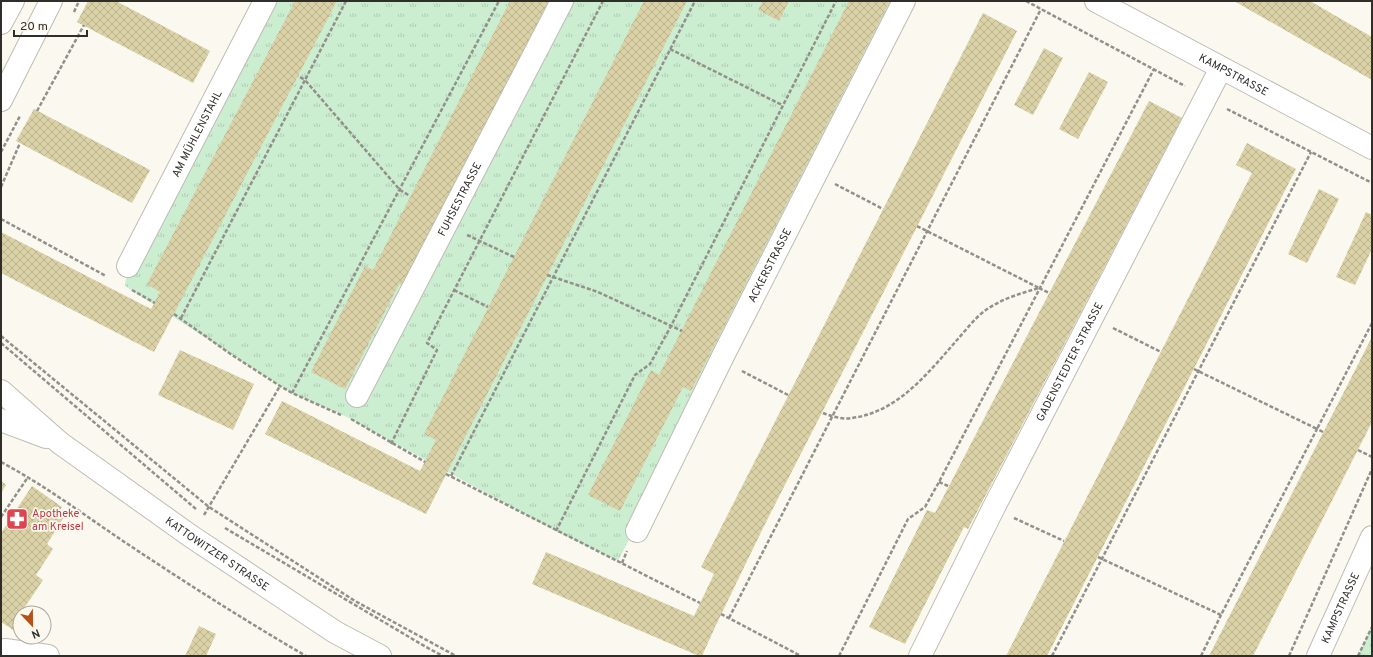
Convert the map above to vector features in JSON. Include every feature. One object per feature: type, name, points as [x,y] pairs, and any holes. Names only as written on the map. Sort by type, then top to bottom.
[{"type":"street","points":[[1,23],[13,1]]},
{"type":"street","points":[[1,100],[51,1]]},
{"type":"street","name":"AM MÜHLENSTAHL","points":[[119,272],[265,1]]},
{"type":"street","name":"FUHSESTRASSE","points":[[357,396],[562,1]]},
{"type":"street","name":"ACKERSTRASSE","points":[[637,531],[720,360],[904,1]]},
{"type":"street","name":"KAMPSTRASSE","points":[[1096,1],[1372,148]]},
{"type":"street","name":"GADENSTEDTER STRASSE","points":[[920,656],[993,509],[1221,68]]},
{"type":"street","name":"KATTOWITZER STRASSE","points":[[1,392],[60,443],[192,537],[335,632],[380,656]]},
{"type":"street","name":"KATTOWITZER STRASSE","points":[[1,420],[60,443]]},
{"type":"street","name":"KAMPSTRASSE","points":[[1318,656],[1372,537]]},
{"type":"street","points":[[1,651],[5,650],[48,656]]},
{"type":"path","points":[[181,318],[346,1]]},
{"type":"path","points":[[292,393],[499,1]]},
{"type":"path","points":[[392,444],[437,350],[426,343],[603,1]]},
{"type":"path","points":[[451,476],[694,1]]},
{"type":"path","points":[[556,531],[635,375],[650,364],[671,326],[836,1]]},
{"type":"path","points":[[1026,1],[1206,98],[1372,184]]},
{"type":"path","points":[[729,618],[1041,9]]},
{"type":"path","points":[[37,111],[84,25]]},
{"type":"path","points":[[670,49],[782,105]]},
{"type":"path","points":[[839,656],[908,519],[924,507],[939,482],[1154,69]]},
{"type":"path","points":[[298,76],[305,80],[400,190],[410,196]]},
{"type":"path","points":[[1,187],[20,143]]},
{"type":"path","points":[[1052,656],[1310,152]]},
{"type":"path","points":[[815,174],[883,209]]},
{"type":"path","points":[[1,219],[119,272]]},
{"type":"path","points":[[446,225],[514,257]]},
{"type":"path","points":[[918,226],[927,232],[1049,293]]},
{"type":"path","points":[[547,275],[598,292],[682,331]]},
{"type":"path","points":[[823,413],[851,419],[884,409],[910,391],[988,308],[1018,294],[1039,288]]},
{"type":"path","points":[[131,289],[155,303]]},
{"type":"path","points":[[454,290],[488,307]]},
{"type":"path","points":[[174,314],[232,355],[280,386],[292,393],[347,417],[424,462]]},
{"type":"path","points":[[1092,318],[1161,352]]},
{"type":"path","points":[[1201,656],[1221,614],[1372,323]]},
{"type":"path","points":[[1,336],[209,507],[355,601],[456,656]]},
{"type":"path","points":[[1,343],[210,520]]},
{"type":"path","points":[[720,360],[788,395]]},
{"type":"path","points":[[1194,369],[1323,432]]},
{"type":"path","points":[[204,516],[280,386]]},
{"type":"path","points":[[1358,450],[1372,457]]},
{"type":"path","points":[[1,462],[28,477],[245,621],[306,656]]},
{"type":"path","points":[[1289,656],[1372,469]]},
{"type":"path","points":[[446,474],[700,603]]},
{"type":"path","points":[[1,517],[28,477]]},
{"type":"path","points":[[939,482],[948,486]]},
{"type":"path","points":[[993,509],[1064,541]]},
{"type":"path","points":[[223,527],[426,647],[444,656]]},
{"type":"path","points":[[1098,557],[1221,614]]},
{"type":"path","points":[[721,614],[801,656]]},
{"type":"path","points":[[1358,656],[1372,627]]},
{"type":"green space","points":[[265,1],[904,1],[618,561],[556,531],[347,417],[292,393],[125,286],[128,266]]},
{"type":"green space","points":[[1372,626],[1372,656],[1358,656]]},
{"type":"building","points":[[88,1],[116,1],[210,51],[193,83],[77,22]]},
{"type":"building","points":[[295,1],[337,1],[154,352],[1,273],[1,232],[151,309],[160,292],[147,284]]},
{"type":"building","points":[[510,1],[549,1],[403,286],[399,284],[345,389],[311,372],[365,266],[373,270]]},
{"type":"building","points":[[644,1],[687,1],[426,514],[265,434],[282,401],[420,471],[436,440],[424,434]]},
{"type":"building","points":[[763,1],[789,1],[779,21],[758,10]]},
{"type":"building","points":[[849,1],[890,1],[691,391],[683,387],[620,511],[588,495],[651,370],[659,375]]},
{"type":"building","points":[[1234,1],[1310,1],[1372,37],[1372,80]]},
{"type":"building","points":[[983,13],[1017,31],[766,522],[702,656],[532,584],[546,552],[694,616],[714,574],[701,567]]},
{"type":"building","points":[[1044,48],[1063,58],[1033,115],[1014,105]]},
{"type":"building","points":[[1089,72],[1108,82],[1078,139],[1059,129]]},
{"type":"building","points":[[1149,101],[1182,118],[968,529],[964,527],[905,644],[869,627],[927,510],[935,513]]},
{"type":"building","points":[[34,109],[150,170],[132,203],[16,141]]},
{"type":"building","points":[[1247,143],[1296,169],[1047,656],[1006,656],[1252,173],[1236,165]]},
{"type":"building","points":[[1319,189],[1339,199],[1307,263],[1288,254]]},
{"type":"building","points":[[1366,212],[1372,215],[1372,249],[1355,285],[1336,277]]},
{"type":"building","points":[[1372,337],[1372,422],[1253,656],[1209,656]]},
{"type":"building","points":[[180,350],[254,384],[233,430],[158,395]]},
{"type":"building","points":[[1,481],[6,485],[1,493]]},
{"type":"building","points":[[32,486],[62,507],[58,513],[64,517],[47,544],[53,549],[36,575],[43,580],[26,605],[12,605],[12,629],[1,622],[1,533]]},
{"type":"building","points":[[199,626],[216,634],[206,656],[185,656]]},
{"type":"place","name":"Apotheke am Kreisel","points":[[17,519]]}]
